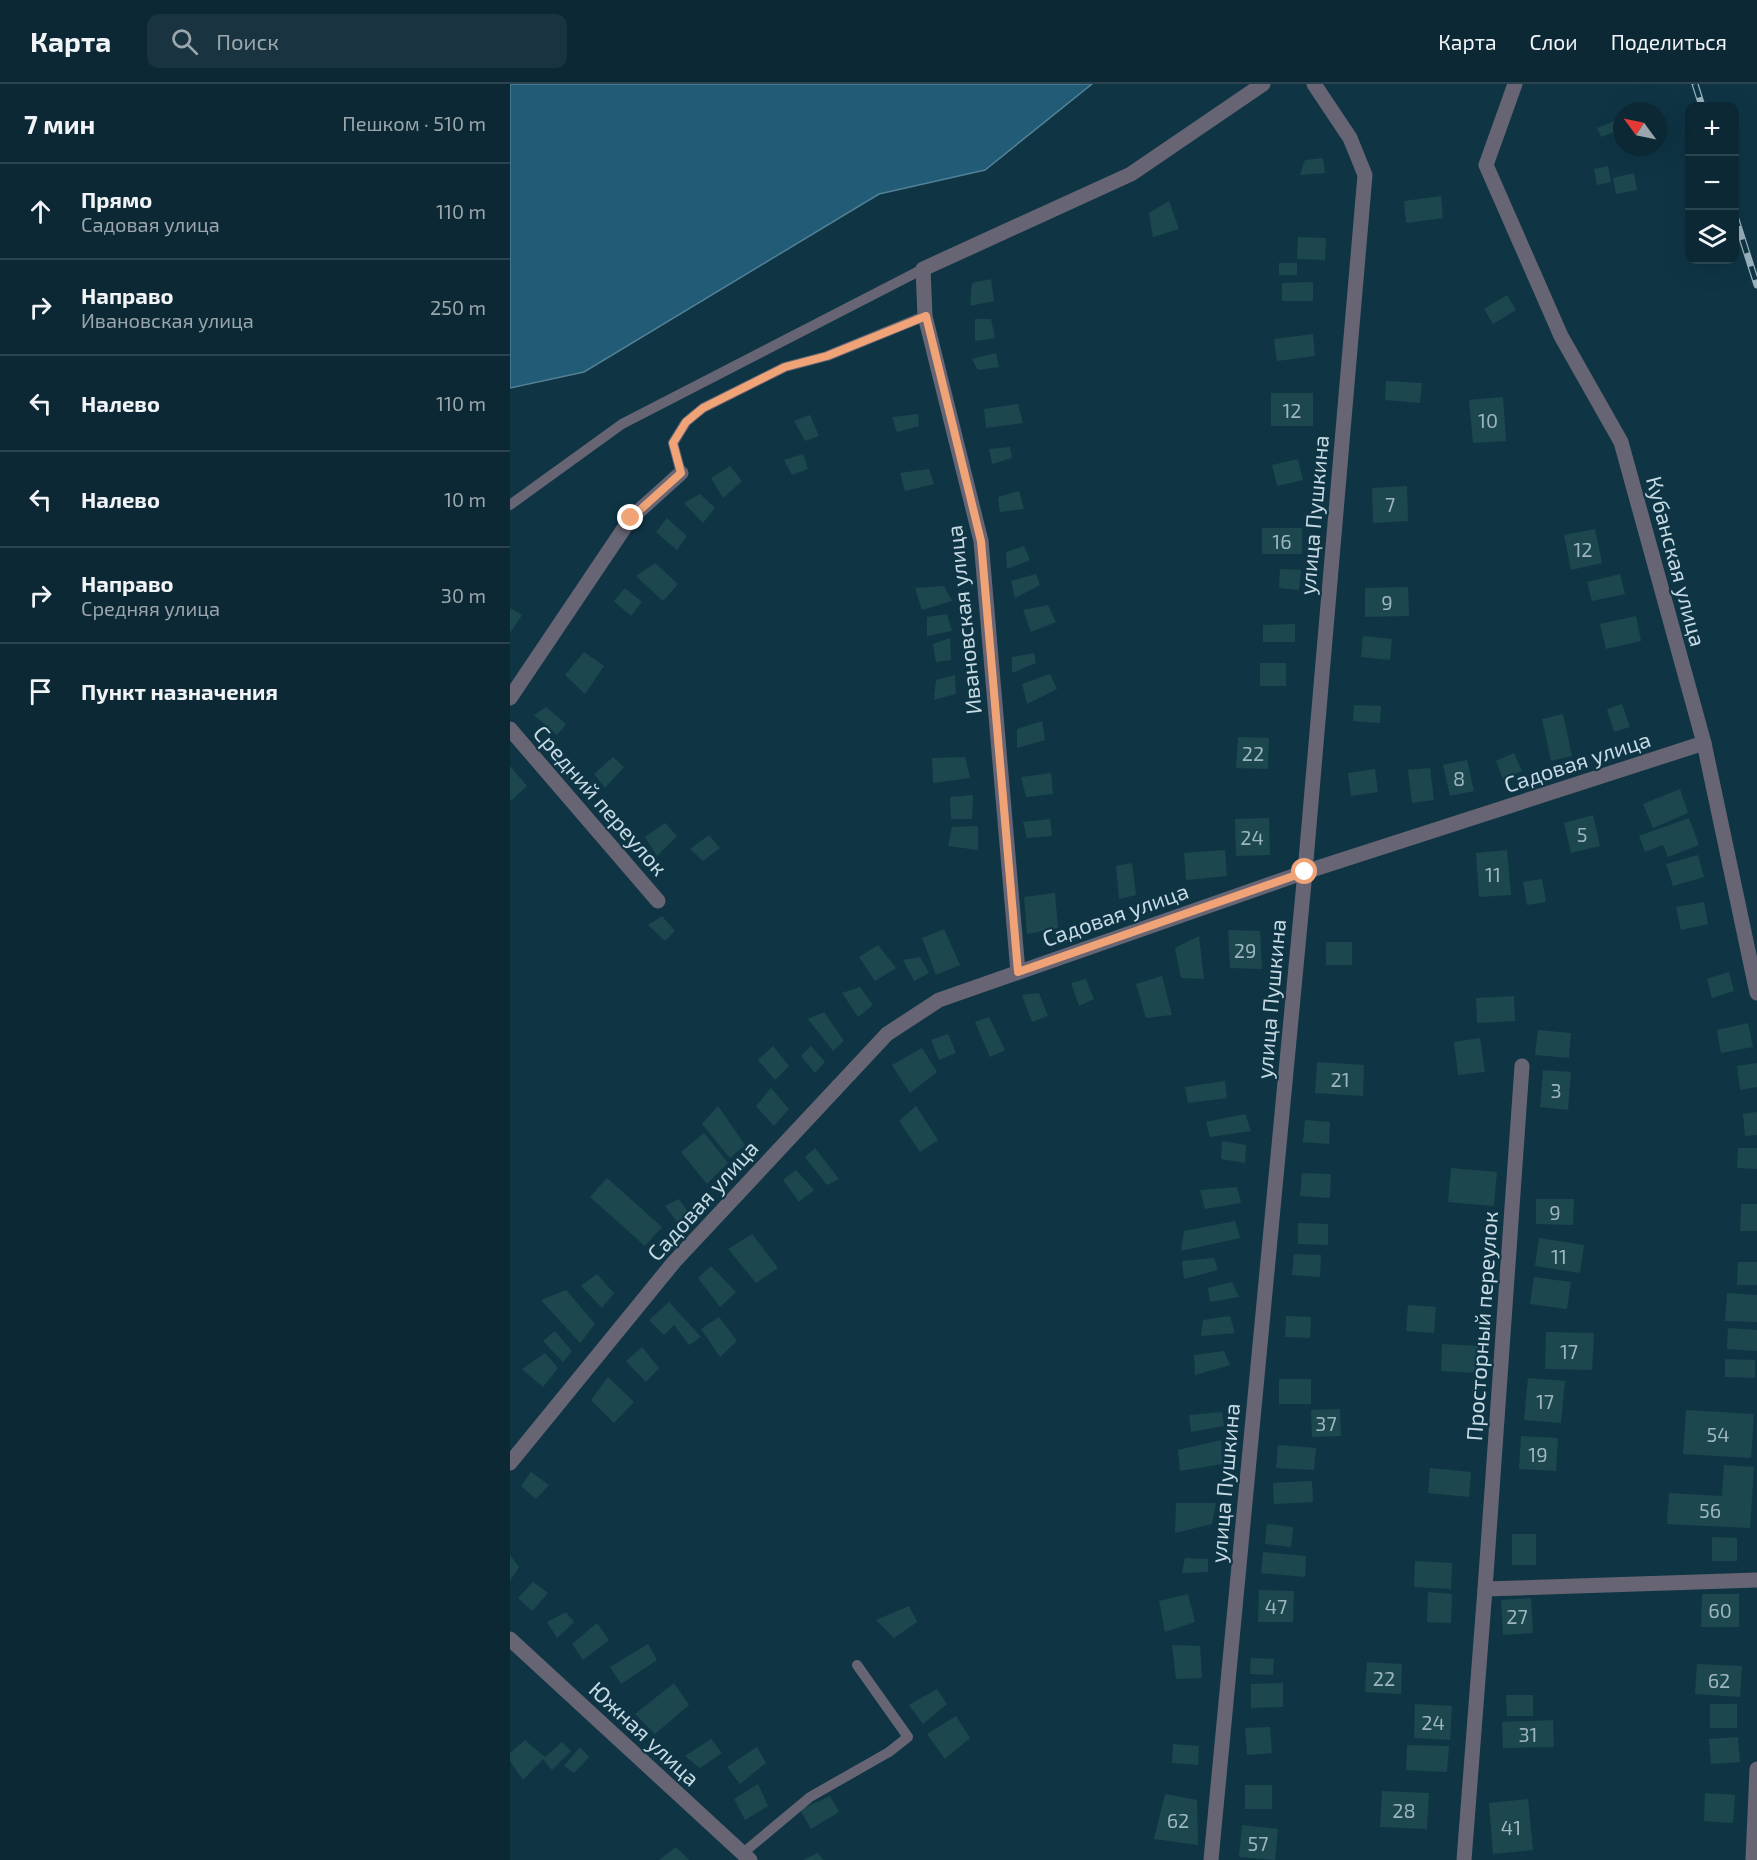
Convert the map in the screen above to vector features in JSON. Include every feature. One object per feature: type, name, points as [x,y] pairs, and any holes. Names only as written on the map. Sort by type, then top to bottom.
[{"type":"street","points":[[923,269],[1131,174],[1263,84]]},
{"type":"street","name":"улица Пушкина","points":[[1211,1860],[1305,872],[1365,175],[1350,138],[1314,84]]},
{"type":"street","name":"Кубанская улица","points":[[1515,84],[1486,165],[1561,336],[1621,442],[1704,743],[1757,993]]},
{"type":"street","name":"Ивановская улица","points":[[923,269],[926,316],[981,541],[1018,972]]},
{"type":"street","points":[[510,698],[631,518],[681,473]]},
{"type":"street","name":"Средний переулок","points":[[510,729],[658,901]]},
{"type":"street","name":"Садовая улица","points":[[510,1462],[674,1262],[887,1034],[939,1000],[1305,872],[1704,743]]},
{"type":"street","name":"Просторный переулок","points":[[1464,1860],[1522,1066]]},
{"type":"street","points":[[1485,1589],[1757,1580]]},
{"type":"street","name":"Южная улица","points":[[510,1639],[746,1856]]},
{"type":"street","points":[[1753,1860],[1757,1769]]},
{"type":"lane","points":[[510,505],[622,424],[923,269]]},
{"type":"lane","points":[[681,473],[673,443],[686,422],[703,408],[785,367],[827,356],[926,316]]},
{"type":"lane","points":[[746,1856],[810,1797],[889,1752],[908,1737],[857,1665]]},
{"type":"water","points":[[510,84],[1092,84],[985,170],[879,194],[584,372],[510,388]]},
{"type":"building","points":[[1613,122],[1613,132],[1601,137],[1597,128]]},
{"type":"building","points":[[1323,158],[1325,173],[1300,175],[1305,160]]},
{"type":"building","points":[[1608,166],[1611,182],[1597,185],[1594,169]]},
{"type":"building","points":[[1634,173],[1637,190],[1616,194],[1613,178]]},
{"type":"building","points":[[1441,196],[1443,218],[1406,223],[1404,201]]},
{"type":"building","points":[[1169,201],[1179,229],[1153,237],[1149,213]]},
{"type":"building","points":[[1298,237],[1326,238],[1325,260],[1297,259]]},
{"type":"building","points":[[1279,263],[1297,263],[1297,275],[1279,275]]},
{"type":"building","points":[[991,279],[994,301],[970,306],[972,283]]},
{"type":"building","points":[[1313,282],[1313,301],[1282,301],[1282,283]]},
{"type":"building","points":[[1507,295],[1516,310],[1493,324],[1484,309]]},
{"type":"building","points":[[975,319],[991,319],[995,338],[975,341]]},
{"type":"building","points":[[1313,334],[1315,356],[1277,361],[1274,339]]},
{"type":"building","points":[[996,353],[999,367],[978,370],[972,359]]},
{"type":"building","points":[[1386,381],[1422,383],[1420,403],[1385,400]]},
{"type":"building","points":[[1271,393],[1313,393],[1313,426],[1271,426]]},
{"type":"building","points":[[1503,397],[1506,441],[1473,443],[1469,400]]},
{"type":"building","points":[[1018,404],[1023,423],[986,428],[984,409]]},
{"type":"building","points":[[918,414],[919,426],[897,432],[892,417]]},
{"type":"building","points":[[810,415],[819,436],[805,441],[794,421]]},
{"type":"building","points":[[1010,447],[1012,458],[992,464],[989,449]]},
{"type":"building","points":[[803,454],[808,469],[792,475],[784,460]]},
{"type":"building","points":[[1298,459],[1303,480],[1277,486],[1272,465]]},
{"type":"building","points":[[730,466],[742,481],[723,498],[711,478]]},
{"type":"building","points":[[929,469],[934,484],[905,491],[900,473]]},
{"type":"building","points":[[1407,486],[1408,521],[1373,523],[1372,488]]},
{"type":"building","points":[[1019,491],[1024,509],[1000,512],[998,497]]},
{"type":"building","points":[[700,494],[715,508],[703,523],[684,503]]},
{"type":"building","points":[[667,518],[687,536],[677,550],[656,532]]},
{"type":"building","points":[[1262,528],[1302,528],[1302,554],[1262,554]]},
{"type":"building","points":[[1595,529],[1602,563],[1571,570],[1564,535]]},
{"type":"building","points":[[1024,546],[1030,560],[1007,569],[1006,552]]},
{"type":"building","points":[[655,563],[678,584],[663,601],[636,576]]},
{"type":"building","points":[[1280,569],[1301,570],[1299,590],[1279,588]]},
{"type":"building","points":[[1036,574],[1040,585],[1015,598],[1011,581]]},
{"type":"building","points":[[1620,574],[1625,594],[1592,601],[1587,582]]},
{"type":"building","points":[[944,586],[952,601],[922,610],[915,588]]},
{"type":"building","points":[[1408,587],[1409,616],[1365,617],[1365,588]]},
{"type":"building","points":[[625,588],[642,602],[631,616],[614,601]]},
{"type":"building","points":[[1048,605],[1056,622],[1031,632],[1023,610]]},
{"type":"building","points":[[510,608],[522,615],[510,633]]},
{"type":"building","points":[[947,614],[952,631],[927,636],[927,617]]},
{"type":"building","points":[[1636,616],[1641,641],[1606,649],[1600,624]]},
{"type":"building","points":[[1295,624],[1295,642],[1263,642],[1263,625]]},
{"type":"building","points":[[1363,636],[1392,639],[1390,660],[1361,657]]},
{"type":"building","points":[[950,638],[951,660],[936,662],[933,644]]},
{"type":"building","points":[[584,652],[604,666],[585,694],[565,675]]},
{"type":"building","points":[[1034,653],[1036,663],[1012,673],[1012,657]]},
{"type":"building","points":[[1260,663],[1286,663],[1286,686],[1260,686]]},
{"type":"building","points":[[1050,674],[1057,689],[1027,704],[1022,684]]},
{"type":"building","points":[[955,675],[956,694],[934,700],[936,680]]},
{"type":"building","points":[[1622,704],[1630,727],[1614,732],[1607,709]]},
{"type":"building","points":[[1354,705],[1381,706],[1380,723],[1353,721]]},
{"type":"building","points":[[546,707],[566,724],[557,735],[534,715]]},
{"type":"building","points":[[1563,714],[1572,756],[1551,761],[1542,719]]},
{"type":"building","points":[[1042,721],[1045,740],[1017,748],[1017,729]]},
{"type":"building","points":[[1238,737],[1269,738],[1268,769],[1236,768]]},
{"type":"building","points":[[1514,753],[1522,771],[1503,779],[1496,761]]},
{"type":"building","points":[[613,757],[624,767],[605,788],[594,774]]},
{"type":"building","points":[[965,757],[970,778],[933,783],[932,758]]},
{"type":"building","points":[[1467,760],[1474,791],[1450,796],[1443,765]]},
{"type":"building","points":[[510,766],[527,786],[511,801],[510,799]]},
{"type":"building","points":[[1430,768],[1434,800],[1412,803],[1408,770]]},
{"type":"building","points":[[1375,769],[1378,792],[1351,796],[1348,773]]},
{"type":"building","points":[[1051,773],[1053,794],[1026,797],[1021,777]]},
{"type":"building","points":[[1680,789],[1688,813],[1653,828],[1643,804]]},
{"type":"building","points":[[973,795],[972,819],[951,819],[950,797]]},
{"type":"building","points":[[1593,815],[1600,846],[1571,853],[1564,823]]},
{"type":"building","points":[[1269,818],[1270,855],[1236,856],[1235,819]]},
{"type":"building","points":[[1689,818],[1699,845],[1668,857],[1663,845],[1645,852],[1639,836]]},
{"type":"building","points":[[1050,819],[1052,836],[1027,838],[1023,822]]},
{"type":"building","points":[[665,823],[677,836],[657,856],[645,837]]},
{"type":"building","points":[[978,826],[978,850],[948,846],[952,827]]},
{"type":"building","points":[[709,835],[720,848],[703,861],[690,849]]},
{"type":"building","points":[[1225,850],[1227,876],[1186,880],[1184,853]]},
{"type":"building","points":[[1507,850],[1511,895],[1479,897],[1476,853]]},
{"type":"building","points":[[1698,855],[1704,877],[1673,886],[1666,864]]},
{"type":"building","points":[[1132,863],[1136,895],[1119,899],[1116,866]]},
{"type":"building","points":[[1542,879],[1546,902],[1527,905],[1523,882]]},
{"type":"building","points":[[1055,893],[1058,928],[1027,934],[1024,897]]},
{"type":"building","points":[[1704,902],[1708,924],[1681,930],[1676,907]]},
{"type":"building","points":[[662,916],[675,931],[665,941],[648,925]]},
{"type":"building","points":[[944,929],[960,965],[936,975],[922,938]]},
{"type":"building","points":[[1228,930],[1260,931],[1262,969],[1230,968]]},
{"type":"building","points":[[1199,936],[1204,979],[1181,978],[1175,948]]},
{"type":"building","points":[[1326,942],[1352,942],[1352,965],[1326,965]]},
{"type":"building","points":[[878,945],[896,968],[875,981],[859,957]]},
{"type":"building","points":[[920,957],[929,973],[914,981],[903,960]]},
{"type":"building","points":[[1729,972],[1734,991],[1712,998],[1707,979]]},
{"type":"building","points":[[1162,976],[1172,1015],[1146,1018],[1136,984]]},
{"type":"building","points":[[1086,979],[1094,999],[1079,1006],[1071,983]]},
{"type":"building","points":[[860,987],[873,1005],[858,1017],[842,993]]},
{"type":"building","points":[[1039,993],[1048,1016],[1032,1022],[1022,995]]},
{"type":"building","points":[[1514,996],[1515,1021],[1477,1023],[1476,998]]},
{"type":"building","points":[[824,1012],[844,1041],[833,1051],[808,1019]]},
{"type":"building","points":[[989,1017],[1005,1050],[990,1057],[975,1022]]},
{"type":"building","points":[[1748,1023],[1753,1047],[1721,1053],[1717,1030]]},
{"type":"building","points":[[1538,1030],[1571,1033],[1569,1058],[1535,1055]]},
{"type":"building","points":[[948,1034],[956,1053],[939,1060],[931,1040]]},
{"type":"building","points":[[1480,1038],[1485,1072],[1458,1075],[1454,1042]]},
{"type":"building","points":[[773,1046],[789,1066],[775,1080],[758,1060]]},
{"type":"building","points":[[811,1046],[825,1062],[815,1073],[801,1056]]},
{"type":"building","points":[[922,1048],[937,1072],[910,1093],[892,1065]]},
{"type":"building","points":[[1317,1062],[1364,1065],[1363,1096],[1315,1093]]},
{"type":"building","points":[[1757,1063],[1757,1087],[1740,1090],[1737,1066]]},
{"type":"building","points":[[1543,1070],[1571,1072],[1568,1110],[1540,1107]]},
{"type":"building","points":[[1225,1081],[1227,1098],[1188,1103],[1185,1087]]},
{"type":"building","points":[[771,1088],[789,1109],[774,1126],[756,1106]]},
{"type":"building","points":[[718,1106],[745,1145],[730,1158],[702,1124]]},
{"type":"building","points":[[916,1106],[938,1140],[920,1152],[899,1121]]},
{"type":"building","points":[[1757,1112],[1757,1135],[1745,1136],[1743,1114]]},
{"type":"building","points":[[1245,1114],[1251,1131],[1210,1137],[1206,1122]]},
{"type":"building","points":[[1305,1120],[1330,1122],[1329,1144],[1303,1142]]},
{"type":"building","points":[[704,1133],[728,1163],[707,1184],[681,1152]]},
{"type":"building","points":[[1222,1141],[1246,1145],[1245,1163],[1221,1159]]},
{"type":"building","points":[[815,1148],[839,1179],[827,1185],[805,1157]]},
{"type":"building","points":[[1738,1148],[1757,1148],[1757,1169],[1737,1168]]},
{"type":"building","points":[[1451,1168],[1497,1172],[1494,1206],[1448,1202]]},
{"type":"building","points":[[796,1170],[814,1190],[799,1202],[783,1180]]},
{"type":"building","points":[[1302,1173],[1331,1174],[1330,1198],[1300,1196]]},
{"type":"building","points":[[607,1178],[662,1227],[645,1246],[590,1197]]},
{"type":"building","points":[[1237,1187],[1241,1203],[1205,1209],[1200,1190]]},
{"type":"building","points":[[679,1199],[688,1212],[678,1223],[665,1206]]},
{"type":"building","points":[[1536,1199],[1574,1199],[1573,1225],[1536,1224]]},
{"type":"building","points":[[1741,1204],[1757,1204],[1757,1231],[1740,1231]]},
{"type":"building","points":[[1235,1221],[1240,1238],[1181,1251],[1184,1231]]},
{"type":"building","points":[[1298,1223],[1328,1224],[1328,1245],[1298,1244]]},
{"type":"building","points":[[752,1234],[778,1268],[756,1283],[728,1249]]},
{"type":"building","points":[[1539,1238],[1584,1245],[1580,1273],[1535,1266]]},
{"type":"building","points":[[1294,1254],[1321,1255],[1320,1277],[1292,1275]]},
{"type":"building","points":[[1214,1258],[1218,1270],[1184,1279],[1182,1261]]},
{"type":"building","points":[[1738,1262],[1757,1262],[1757,1285],[1737,1285]]},
{"type":"building","points":[[711,1266],[736,1292],[720,1307],[698,1278]]},
{"type":"building","points":[[597,1274],[614,1293],[602,1308],[581,1286]]},
{"type":"building","points":[[1534,1277],[1571,1282],[1567,1309],[1530,1304]]},
{"type":"building","points":[[1232,1282],[1239,1297],[1210,1302],[1208,1288]]},
{"type":"building","points":[[566,1290],[595,1324],[580,1343],[541,1300]]},
{"type":"building","points":[[1727,1293],[1757,1295],[1757,1322],[1725,1321]]},
{"type":"building","points":[[669,1302],[701,1337],[689,1345],[674,1325],[664,1335],[649,1320]]},
{"type":"building","points":[[1408,1305],[1436,1307],[1434,1333],[1406,1331]]},
{"type":"building","points":[[1230,1316],[1235,1333],[1201,1336],[1203,1320]]},
{"type":"building","points":[[1286,1316],[1311,1317],[1310,1338],[1285,1337]]},
{"type":"building","points":[[719,1317],[737,1341],[720,1357],[701,1329]]},
{"type":"building","points":[[1728,1328],[1757,1330],[1757,1351],[1727,1349]]},
{"type":"building","points":[[555,1331],[572,1351],[563,1362],[543,1341]]},
{"type":"building","points":[[1546,1332],[1594,1333],[1592,1370],[1545,1369]]},
{"type":"building","points":[[1442,1344],[1478,1346],[1477,1373],[1441,1371]]},
{"type":"building","points":[[642,1347],[659,1368],[646,1382],[626,1361]]},
{"type":"building","points":[[1224,1351],[1230,1365],[1195,1375],[1194,1355]]},
{"type":"building","points":[[545,1353],[558,1368],[543,1387],[522,1369]]},
{"type":"building","points":[[1725,1359],[1755,1360],[1755,1378],[1725,1377]]},
{"type":"building","points":[[608,1377],[634,1402],[614,1423],[591,1400]]},
{"type":"building","points":[[1528,1378],[1565,1381],[1561,1423],[1524,1420]]},
{"type":"building","points":[[1279,1379],[1311,1379],[1311,1404],[1279,1404]]},
{"type":"building","points":[[1340,1409],[1341,1436],[1312,1437],[1311,1410]]},
{"type":"building","points":[[1686,1410],[1754,1414],[1751,1458],[1683,1454]]},
{"type":"building","points":[[1222,1412],[1224,1426],[1191,1432],[1189,1415]]},
{"type":"building","points":[[1521,1436],[1558,1438],[1556,1471],[1519,1469]]},
{"type":"building","points":[[1221,1440],[1222,1464],[1180,1471],[1178,1450]]},
{"type":"building","points":[[1278,1445],[1316,1448],[1314,1470],[1276,1468]]},
{"type":"building","points":[[1724,1465],[1754,1467],[1750,1528],[1667,1524],[1669,1493],[1722,1496]]},
{"type":"building","points":[[1430,1468],[1471,1472],[1469,1497],[1428,1493]]},
{"type":"building","points":[[531,1472],[549,1485],[536,1499],[521,1486]]},
{"type":"building","points":[[1312,1481],[1313,1502],[1274,1504],[1273,1483]]},
{"type":"building","points":[[1176,1503],[1216,1503],[1212,1524],[1175,1533]]},
{"type":"building","points":[[1267,1524],[1293,1527],[1291,1547],[1265,1544]]},
{"type":"building","points":[[1512,1534],[1536,1534],[1536,1565],[1512,1565]]},
{"type":"building","points":[[1712,1537],[1737,1538],[1737,1561],[1712,1561]]},
{"type":"building","points":[[1263,1552],[1306,1556],[1305,1577],[1261,1573]]},
{"type":"building","points":[[510,1555],[519,1567],[510,1581]]},
{"type":"building","points":[[1185,1558],[1208,1559],[1208,1572],[1182,1573]]},
{"type":"building","points":[[1415,1561],[1452,1563],[1451,1589],[1414,1587]]},
{"type":"building","points":[[533,1582],[548,1593],[532,1611],[518,1598]]},
{"type":"building","points":[[1259,1590],[1294,1591],[1293,1622],[1258,1622]]},
{"type":"building","points":[[1428,1592],[1452,1594],[1451,1623],[1427,1622]]},
{"type":"building","points":[[1188,1594],[1195,1622],[1165,1632],[1159,1601]]},
{"type":"building","points":[[1702,1594],[1739,1594],[1739,1627],[1701,1627]]},
{"type":"building","points":[[1531,1598],[1533,1633],[1503,1635],[1501,1600]]},
{"type":"building","points":[[909,1606],[917,1622],[894,1638],[876,1620]]},
{"type":"building","points":[[566,1612],[574,1622],[557,1638],[547,1622]]},
{"type":"building","points":[[597,1623],[609,1640],[583,1660],[572,1644]]},
{"type":"building","points":[[648,1644],[657,1660],[621,1684],[610,1667]]},
{"type":"building","points":[[1172,1645],[1200,1646],[1202,1678],[1176,1679]]},
{"type":"building","points":[[1251,1658],[1274,1659],[1273,1675],[1250,1674]]},
{"type":"building","points":[[1367,1662],[1402,1664],[1401,1694],[1365,1692]]},
{"type":"building","points":[[1697,1664],[1742,1666],[1740,1697],[1695,1694]]},
{"type":"building","points":[[674,1683],[689,1705],[655,1734],[635,1714]]},
{"type":"building","points":[[1283,1683],[1283,1707],[1251,1708],[1251,1684]]},
{"type":"building","points":[[937,1689],[947,1704],[923,1724],[909,1705]]},
{"type":"building","points":[[1506,1695],[1533,1695],[1533,1716],[1507,1716]]},
{"type":"building","points":[[1415,1704],[1452,1706],[1450,1740],[1414,1738]]},
{"type":"building","points":[[1710,1704],[1737,1704],[1737,1728],[1710,1728]]},
{"type":"building","points":[[956,1716],[970,1738],[945,1759],[927,1734]]},
{"type":"building","points":[[1553,1720],[1554,1747],[1503,1748],[1502,1722]]},
{"type":"building","points":[[1270,1727],[1272,1753],[1247,1755],[1245,1728]]},
{"type":"building","points":[[1738,1737],[1740,1762],[1711,1764],[1709,1739]]},
{"type":"building","points":[[711,1739],[722,1753],[700,1768],[685,1756]]},
{"type":"building","points":[[525,1740],[545,1757],[562,1742],[571,1751],[552,1770],[543,1759],[523,1780],[510,1761],[510,1753]]},
{"type":"building","points":[[1173,1744],[1199,1746],[1198,1765],[1172,1763]]},
{"type":"building","points":[[1407,1745],[1449,1746],[1447,1772],[1406,1770]]},
{"type":"building","points":[[580,1747],[589,1757],[574,1773],[564,1766]]},
{"type":"building","points":[[757,1747],[766,1763],[740,1784],[727,1767]]},
{"type":"building","points":[[758,1784],[768,1806],[745,1820],[734,1799]]},
{"type":"building","points":[[1245,1785],[1272,1785],[1272,1809],[1245,1809]]},
{"type":"building","points":[[1382,1791],[1429,1793],[1427,1829],[1380,1827]]},
{"type":"building","points":[[1705,1793],[1735,1795],[1733,1823],[1704,1821]]},
{"type":"building","points":[[1165,1794],[1197,1800],[1198,1845],[1154,1839]]},
{"type":"building","points":[[830,1796],[839,1812],[811,1829],[800,1810]]},
{"type":"building","points":[[1528,1799],[1533,1850],[1493,1854],[1489,1803]]},
{"type":"building","points":[[1242,1825],[1278,1829],[1275,1860],[1239,1857]]},
{"type":"building","points":[[676,1847],[689,1860],[659,1860]]},
{"type":"building","points":[[818,1853],[823,1860],[803,1860]]},
{"type":"railway","points":[[1695,84],[1701,102]]},
{"type":"railway","points":[[1739,229],[1757,285]]},
{"type":"route","points":[[631,518],[681,473],[673,443],[686,422],[703,408],[785,367],[827,356],[926,316],[981,541],[1018,972],[1305,872]]}]
